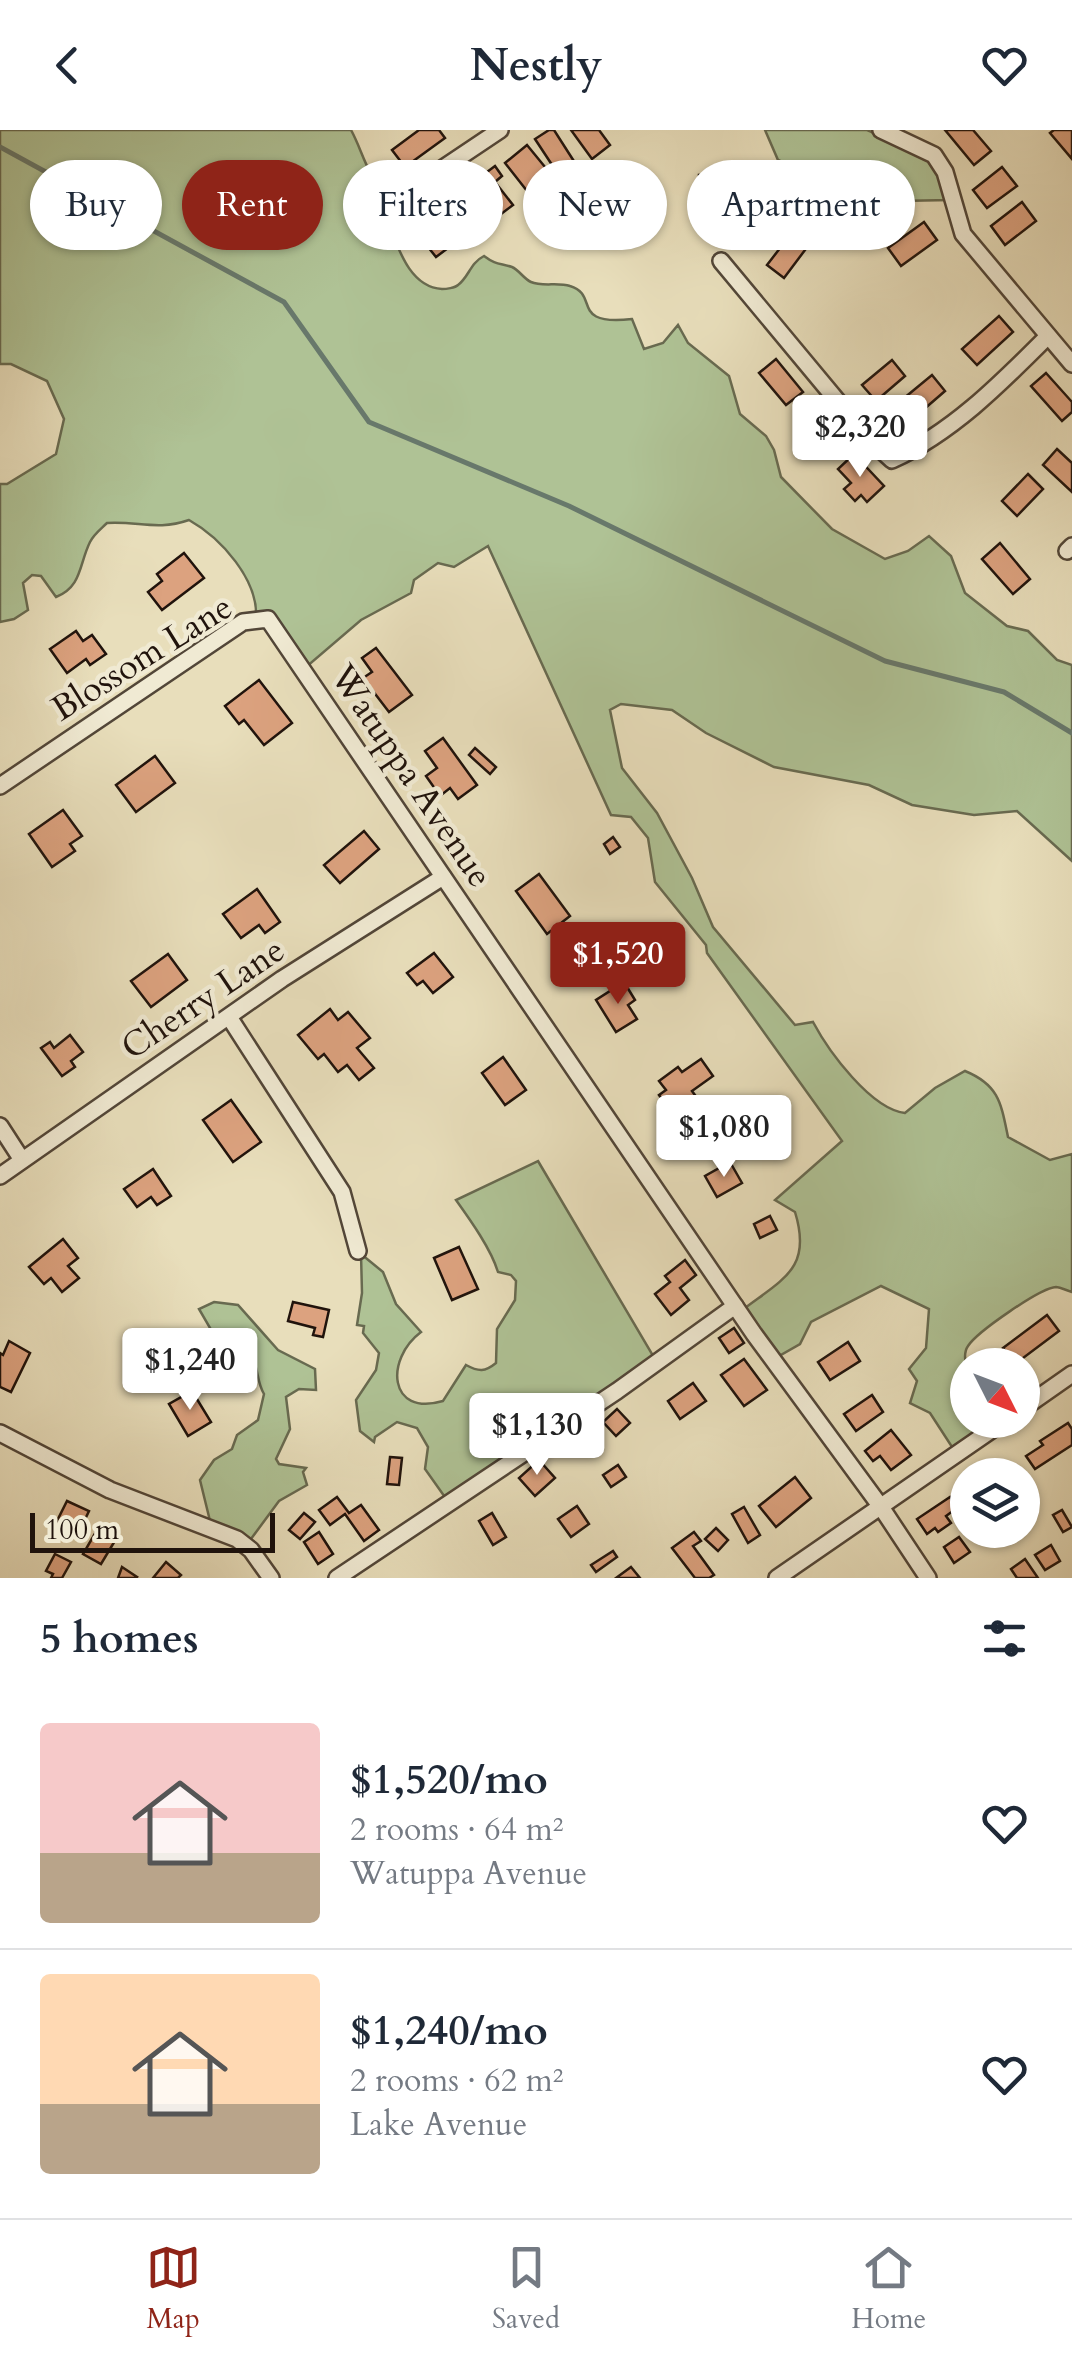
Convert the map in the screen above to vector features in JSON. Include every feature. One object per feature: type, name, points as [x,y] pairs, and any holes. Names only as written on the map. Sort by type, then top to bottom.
[{"type":"street","points":[[469,130],[480,145]]},
{"type":"street","points":[[457,160],[500,130]]},
{"type":"street","points":[[881,130],[934,155],[945,172],[962,234],[1072,364]]},
{"type":"street","points":[[721,261],[869,439],[892,460],[920,448],[989,394],[1048,336]]},
{"type":"street","name":"Blossom Lane","points":[[0,786],[243,622],[268,619]]},
{"type":"street","name":"Watuppa Avenue","points":[[268,619],[735,1306],[928,1578]]},
{"type":"street","name":"Cherry Lane","points":[[0,1176],[229,1017],[443,877]]},
{"type":"street","points":[[229,1017],[342,1192],[358,1251]]},
{"type":"street","points":[[0,1126],[22,1160]]},
{"type":"street","points":[[336,1578],[504,1468],[735,1306]]},
{"type":"street","points":[[1040,1396],[1072,1374]]},
{"type":"street","points":[[0,1432],[110,1490],[237,1538],[271,1578]]},
{"type":"street","points":[[777,1578],[980,1438]]},
{"type":"green space","points":[[0,130],[351,130],[364,160],[343,160],[343,250],[400,250],[419,280],[442,289],[462,282],[484,256],[515,268],[531,282],[579,290],[593,314],[600,318],[632,319],[644,349],[663,343],[678,325],[688,343],[729,376],[740,414],[766,436],[781,477],[832,529],[885,559],[908,551],[929,536],[951,556],[965,593],[1007,626],[1028,631],[1057,660],[1072,665],[1072,861],[1017,811],[974,815],[912,805],[869,785],[774,767],[706,733],[672,710],[621,704],[610,710],[622,768],[657,813],[713,927],[795,1025],[813,1022],[852,1077],[892,1109],[905,1113],[935,1088],[965,1071],[985,1082],[997,1096],[1008,1137],[1050,1160],[1072,1154],[1072,1292],[1048,1289],[1009,1312],[967,1348],[950,1348],[950,1438],[972,1438],[954,1450],[930,1413],[910,1403],[917,1381],[909,1369],[926,1348],[929,1309],[881,1286],[811,1322],[800,1344],[772,1360],[745,1308],[783,1279],[797,1259],[800,1246],[795,1212],[775,1200],[842,1141],[707,953],[706,945],[655,882],[648,838],[631,817],[611,815],[488,546],[454,567],[438,563],[414,580],[411,593],[361,620],[305,668],[269,621],[256,619],[251,590],[236,562],[189,520],[157,525],[107,523],[90,542],[71,587],[56,597],[41,576],[32,575],[23,583],[28,610],[0,622],[0,484],[7,484],[56,454],[64,419],[47,381],[11,364],[0,364]]},
{"type":"green space","points":[[765,130],[867,130],[923,153],[946,179],[950,200],[915,201],[915,160],[778,160]]},
{"type":"green space","points":[[538,1161],[655,1359],[447,1500],[425,1469],[428,1447],[417,1428],[397,1422],[375,1437],[374,1442],[360,1431],[356,1400],[376,1370],[379,1353],[363,1333],[364,1326],[357,1325],[362,1293],[361,1254],[383,1272],[396,1304],[421,1332],[402,1356],[398,1383],[402,1393],[411,1401],[425,1404],[443,1401],[466,1365],[482,1370],[496,1363],[497,1329],[515,1300],[516,1281],[511,1275],[498,1272],[486,1245],[456,1200]]},
{"type":"green space","points":[[214,1302],[238,1305],[278,1350],[315,1369],[316,1390],[299,1389],[286,1397],[290,1429],[276,1459],[279,1464],[306,1468],[303,1472],[307,1485],[279,1501],[248,1543],[211,1525],[200,1480],[214,1460],[232,1449],[237,1435],[258,1420],[264,1394],[245,1348],[230,1348],[214,1362],[203,1357],[213,1333],[199,1309]]},
{"type":"building","points":[[419,130],[439,130],[445,138],[415,160],[400,160],[392,150]]},
{"type":"building","points":[[554,130],[573,160],[549,160],[535,139]]},
{"type":"building","points":[[571,130],[599,130],[610,145],[592,159]]},
{"type":"building","points":[[945,130],[973,130],[991,151],[974,165]]},
{"type":"building","points":[[1072,130],[1072,159],[1050,133]]},
{"type":"building","points":[[527,145],[539,160],[523,160],[523,186],[505,163]]},
{"type":"building","points":[[1002,167],[1017,186],[987,208],[973,190]]},
{"type":"building","points":[[503,192],[513,205],[503,212]]},
{"type":"building","points":[[1022,202],[1036,221],[1005,245],[991,226]]},
{"type":"building","points":[[924,222],[937,240],[901,266],[889,250],[915,250],[915,228]]},
{"type":"building","points":[[779,250],[805,250],[784,278],[767,265]]},
{"type":"building","points":[[999,316],[1013,332],[977,365],[962,349]]},
{"type":"building","points":[[776,359],[803,392],[786,405],[759,373]]},
{"type":"building","points":[[892,360],[905,376],[876,401],[862,385]]},
{"type":"building","points":[[1046,373],[1072,402],[1072,412],[1062,421],[1031,386]]},
{"type":"building","points":[[932,375],[945,391],[900,430],[886,413]]},
{"type":"building","points":[[810,404],[842,434],[826,450],[795,420]]},
{"type":"building","points":[[1057,449],[1072,463],[1072,492],[1043,465]]},
{"type":"building","points":[[854,454],[884,486],[867,502],[861,495],[855,501],[844,489],[851,483],[838,469]]},
{"type":"building","points":[[1028,474],[1043,489],[1017,516],[1002,501]]},
{"type":"building","points":[[1000,543],[1030,579],[1013,594],[982,559]]},
{"type":"building","points":[[184,553],[204,578],[162,610],[148,592],[162,581],[157,574]]},
{"type":"building","points":[[76,631],[83,641],[92,635],[106,654],[90,665],[86,659],[67,673],[50,649]]},
{"type":"building","points":[[376,648],[412,695],[389,712],[363,678],[372,672],[362,658]]},
{"type":"building","points":[[259,680],[292,723],[264,745],[244,720],[239,724],[225,706]]},
{"type":"building","points":[[443,738],[477,785],[458,799],[450,788],[440,796],[426,776],[437,768],[425,751]]},
{"type":"building","points":[[475,748],[496,767],[490,774],[469,755]]},
{"type":"building","points":[[155,756],[175,783],[136,812],[116,785]]},
{"type":"building","points":[[63,810],[82,836],[70,844],[75,851],[52,867],[29,834]]},
{"type":"building","points":[[364,831],[379,849],[340,883],[324,865]]},
{"type":"building","points":[[613,837],[620,847],[610,854],[604,844]]},
{"type":"building","points":[[539,874],[570,916],[547,934],[516,891]]},
{"type":"building","points":[[257,889],[280,922],[265,933],[259,925],[241,938],[223,914]]},
{"type":"building","points":[[434,953],[453,977],[433,993],[423,981],[417,985],[407,973]]},
{"type":"building","points":[[168,954],[187,980],[151,1007],[131,981]]},
{"type":"building","points":[[624,982],[635,1000],[628,1005],[637,1019],[616,1032],[596,1000]]},
{"type":"building","points":[[330,1009],[338,1020],[348,1012],[370,1038],[357,1048],[374,1068],[359,1080],[347,1065],[338,1072],[324,1054],[318,1059],[298,1035]]},
{"type":"building","points":[[70,1035],[83,1052],[71,1061],[75,1067],[62,1076],[41,1048],[50,1042],[54,1048]]},
{"type":"building","points":[[503,1057],[526,1090],[505,1105],[482,1073]]},
{"type":"building","points":[[701,1059],[713,1076],[692,1091],[708,1113],[684,1130],[659,1095],[666,1090],[659,1081],[678,1067],[682,1072]]},
{"type":"building","points":[[231,1100],[261,1142],[233,1162],[203,1120]]},
{"type":"building","points":[[730,1162],[742,1183],[717,1197],[705,1176]]},
{"type":"building","points":[[153,1169],[171,1196],[157,1205],[151,1197],[137,1207],[124,1189]]},
{"type":"building","points":[[770,1216],[777,1230],[760,1238],[754,1224]]},
{"type":"building","points":[[63,1239],[78,1258],[68,1266],[79,1278],[62,1292],[51,1278],[44,1284],[29,1267]]},
{"type":"building","points":[[459,1247],[478,1289],[452,1300],[434,1258]]},
{"type":"building","points":[[685,1260],[696,1275],[680,1288],[689,1300],[671,1315],[655,1294],[670,1282],[665,1276]]},
{"type":"building","points":[[293,1302],[329,1310],[323,1337],[313,1335],[315,1328],[288,1321]]},
{"type":"building","points":[[1047,1315],[1059,1331],[1036,1348],[1003,1348]]},
{"type":"building","points":[[734,1328],[744,1343],[729,1353],[719,1338]]},
{"type":"building","points":[[9,1341],[30,1353],[11,1392],[0,1387],[0,1353],[3,1355]]},
{"type":"building","points":[[848,1342],[860,1361],[830,1380],[818,1362]]},
{"type":"building","points":[[744,1359],[767,1390],[744,1406],[721,1375]]},
{"type":"building","points":[[693,1383],[706,1401],[680,1419],[668,1401]]},
{"type":"building","points":[[192,1391],[211,1422],[188,1436],[169,1404]]},
{"type":"building","points":[[872,1395],[883,1412],[856,1431],[844,1414]]},
{"type":"building","points":[[617,1409],[630,1423],[616,1436],[603,1422]]},
{"type":"building","points":[[1068,1423],[1072,1429],[1072,1445],[1040,1466],[1040,1458],[1026,1456],[1043,1445],[1040,1441]]},
{"type":"building","points":[[891,1430],[911,1455],[891,1470],[880,1456],[873,1461],[865,1451]]},
{"type":"building","points":[[390,1457],[402,1458],[399,1485],[387,1484]]},
{"type":"building","points":[[539,1460],[555,1478],[535,1496],[519,1478]]},
{"type":"building","points":[[618,1465],[626,1477],[611,1487],[603,1475]]},
{"type":"building","points":[[795,1477],[811,1498],[776,1527],[759,1506]]},
{"type":"building","points":[[337,1497],[349,1513],[361,1505],[379,1530],[364,1541],[345,1514],[330,1525],[319,1510]]},
{"type":"building","points":[[950,1497],[950,1513],[946,1516],[950,1524],[938,1532],[935,1528],[927,1534],[917,1519]]},
{"type":"building","points":[[67,1501],[89,1511],[77,1536],[63,1530],[65,1525],[57,1521]]},
{"type":"building","points":[[577,1506],[589,1524],[571,1537],[558,1519]]},
{"type":"building","points":[[744,1507],[760,1535],[748,1543],[732,1514]]},
{"type":"building","points":[[1062,1510],[1072,1527],[1063,1532],[1053,1515]]},
{"type":"building","points":[[304,1513],[315,1522],[300,1539],[289,1530]]},
{"type":"building","points":[[492,1513],[506,1537],[493,1545],[479,1521]]},
{"type":"building","points":[[107,1528],[116,1539],[101,1564],[83,1554],[97,1530],[104,1534]]},
{"type":"building","points":[[716,1528],[728,1540],[718,1551],[705,1539]]},
{"type":"building","points":[[319,1532],[333,1554],[318,1564],[304,1542]]},
{"type":"building","points":[[694,1532],[701,1541],[693,1546],[714,1575],[709,1578],[695,1578],[672,1548]]},
{"type":"building","points":[[950,1543],[950,1548],[967,1548],[970,1552],[954,1563],[944,1547]]},
{"type":"building","points":[[1051,1545],[1060,1561],[1045,1570],[1035,1555]]},
{"type":"building","points":[[613,1551],[617,1557],[596,1572],[591,1565]]},
{"type":"building","points":[[55,1554],[71,1562],[62,1578],[51,1578],[53,1574],[46,1571]]},
{"type":"building","points":[[1025,1559],[1038,1578],[1017,1578],[1011,1569]]},
{"type":"building","points":[[166,1562],[181,1575],[153,1578]]},
{"type":"building","points":[[122,1567],[137,1577],[118,1578]]},
{"type":"building","points":[[631,1567],[640,1578],[616,1578]]},
{"type":"waterway","points":[[0,147],[284,302],[369,422],[569,506],[885,661],[1004,692],[1072,733]]}]
